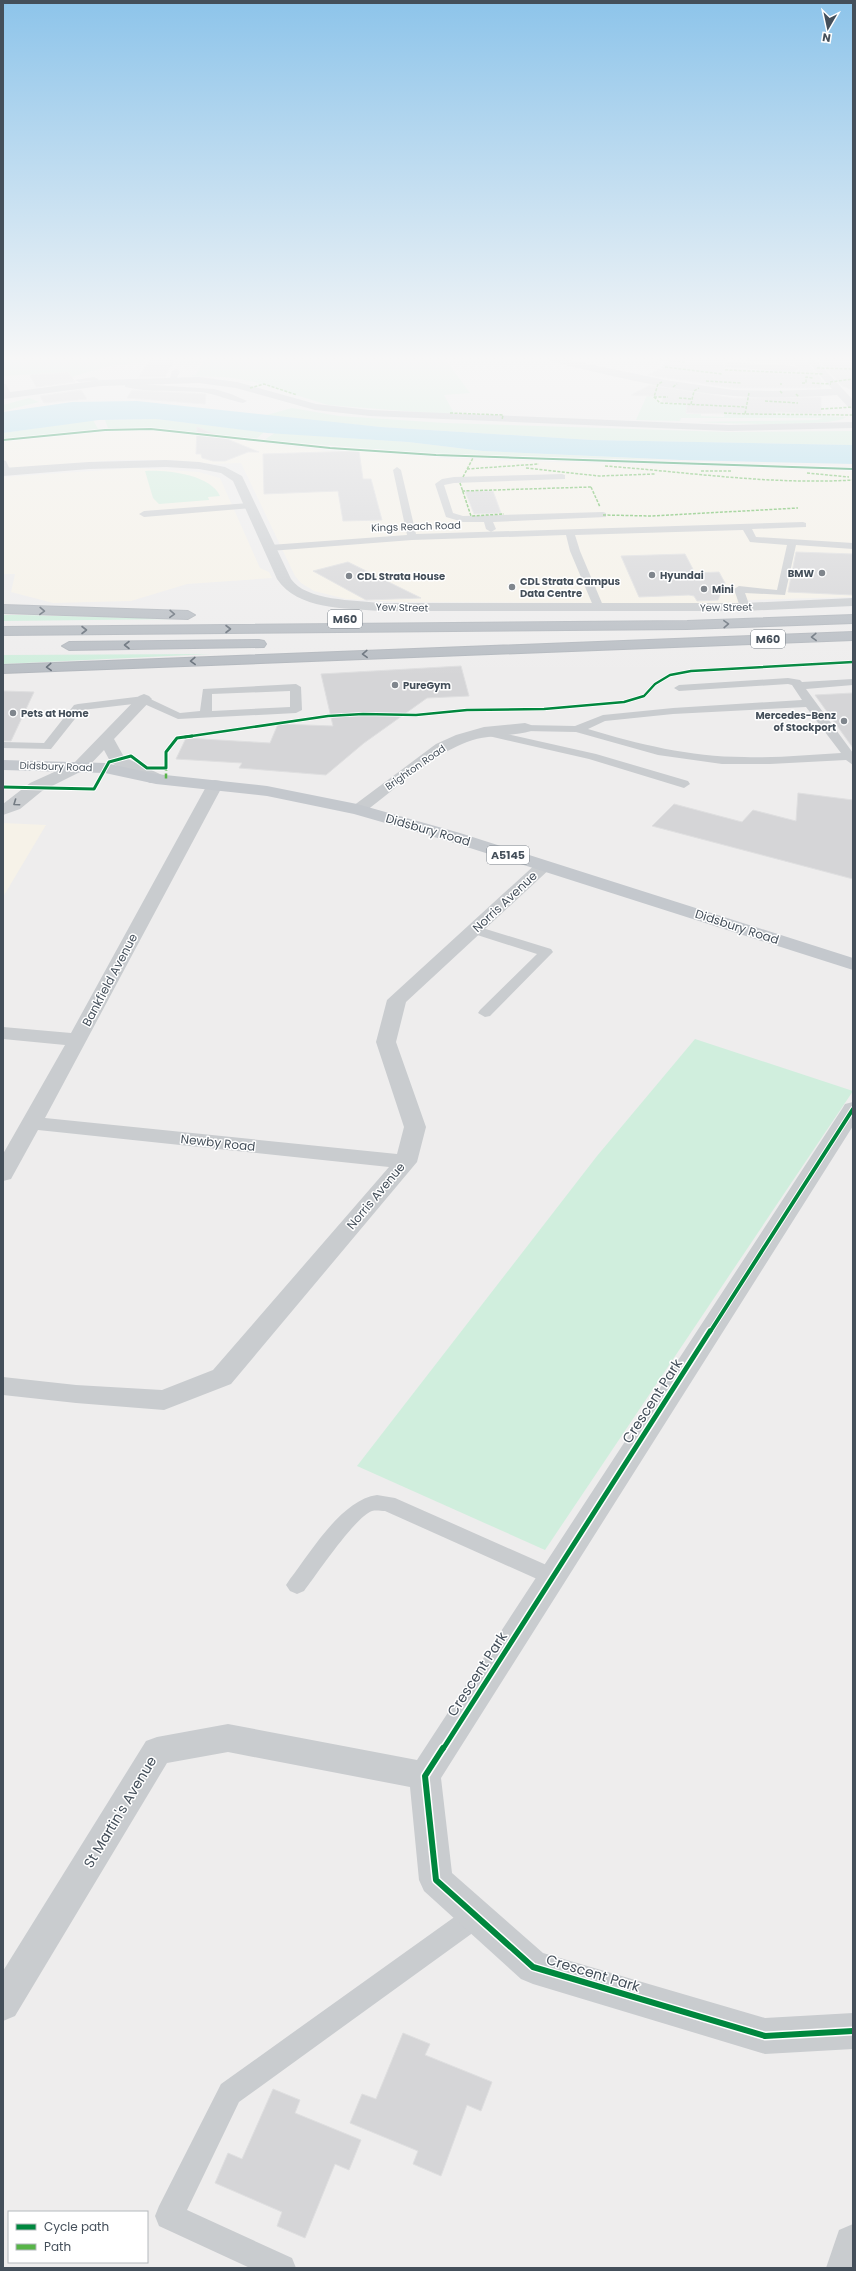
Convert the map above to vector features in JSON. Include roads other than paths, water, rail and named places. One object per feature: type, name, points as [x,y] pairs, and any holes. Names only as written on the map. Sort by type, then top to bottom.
[{"type":"highway","name":"M60","points":[[3,609],[265,617],[687,625]]},
{"type":"highway","name":"M60","points":[[3,631],[687,625],[853,619]]},
{"type":"highway","name":"M60","points":[[3,670],[684,641],[853,636]]},
{"type":"highway","name":"M60","points":[[58,646],[684,641]]},
{"type":"main road","name":"Didsbury Road","points":[[3,765],[80,766],[105,768],[156,779],[282,794],[357,809],[454,837],[853,964]]},
{"type":"main road","name":"Didsbury Road","points":[[3,778],[108,782],[156,779]]},
{"type":"street","name":"Yew Street","points":[[4,469],[53,465]]},
{"type":"street","name":"Yew Street","points":[[183,465],[230,472],[236,476],[290,588],[320,601],[380,607],[599,608],[745,607],[853,602]]},
{"type":"street","points":[[3,810],[14,805],[36,787],[80,766],[107,740],[144,699]]},
{"type":"street","name":"Brighton Road","points":[[357,809],[442,747],[462,738],[484,732],[525,728]]},
{"type":"street","points":[[107,740],[117,760],[156,779]]},
{"type":"street","name":"Bankfield Avenue","points":[[3,1174],[78,1040],[215,785]]},
{"type":"street","name":"Norris Avenue","points":[[3,1386],[76,1394],[164,1400],[222,1377],[406,1162],[414,1127],[386,1042],[397,1000],[476,930],[544,866]]},
{"type":"street","points":[[3,1033],[78,1040]]},
{"type":"street","name":"Crescent Park","points":[[853,1109],[425,1776],[436,1880],[533,1966],[765,2036],[853,2031]]},
{"type":"street","name":"Newby Road","points":[[31,1123],[406,1162]]},
{"type":"street","name":"St Martin's Avenue","points":[[3,2004],[157,1751],[228,1738],[425,1776]]},
{"type":"street","points":[[846,2268],[853,2244]]},
{"type":"lane","points":[[397,470],[412,537]]},
{"type":"lane","points":[[562,477],[454,480],[445,481],[439,484],[449,515],[463,519],[603,515]]},
{"type":"lane","points":[[144,514],[250,506]]},
{"type":"lane","points":[[756,516],[763,526]]},
{"type":"lane","points":[[488,519],[493,534]]},
{"type":"lane","name":"Kings Reach Road","points":[[270,548],[412,537],[803,525]]},
{"type":"lane","points":[[746,527],[753,540],[853,546]]},
{"type":"lane","points":[[570,532],[575,551],[599,608]]},
{"type":"lane","points":[[745,607],[739,589],[781,593],[792,542]]},
{"type":"lane","points":[[679,688],[788,681],[796,682],[809,703],[820,715],[851,758]]},
{"type":"lane","points":[[798,686],[853,682]]},
{"type":"lane","points":[[3,746],[47,747],[78,706],[144,699],[178,716],[296,710],[296,687],[207,692],[206,714]]},
{"type":"lane","points":[[577,729],[603,718],[673,711],[809,703]]},
{"type":"lane","points":[[525,728],[577,729],[614,741],[676,753],[722,759],[766,760],[851,758]]},
{"type":"lane","points":[[484,732],[592,756],[684,784]]},
{"type":"lane","points":[[476,930],[546,952],[486,1014]]},
{"type":"lane","points":[[297,1585],[350,1517],[358,1509],[377,1502],[388,1504],[553,1577]]},
{"type":"lane","points":[[282,2268],[169,2216],[230,2094],[476,1916]]},
{"type":"place","name":"BMW","points":[[822,573]]},
{"type":"place","name":"Hyundai","points":[[652,575]]},
{"type":"place","name":"CDL Strata House","points":[[349,576]]},
{"type":"place","name":"CDL Strata Campus Data Centre","points":[[512,587]]},
{"type":"place","name":"Mini","points":[[704,589]]},
{"type":"place","name":"PureGym","points":[[395,685]]},
{"type":"place","name":"Pets at Home","points":[[13,713]]},
{"type":"place","name":"Mercedes-Benz of Stockport","points":[[844,721]]}]
